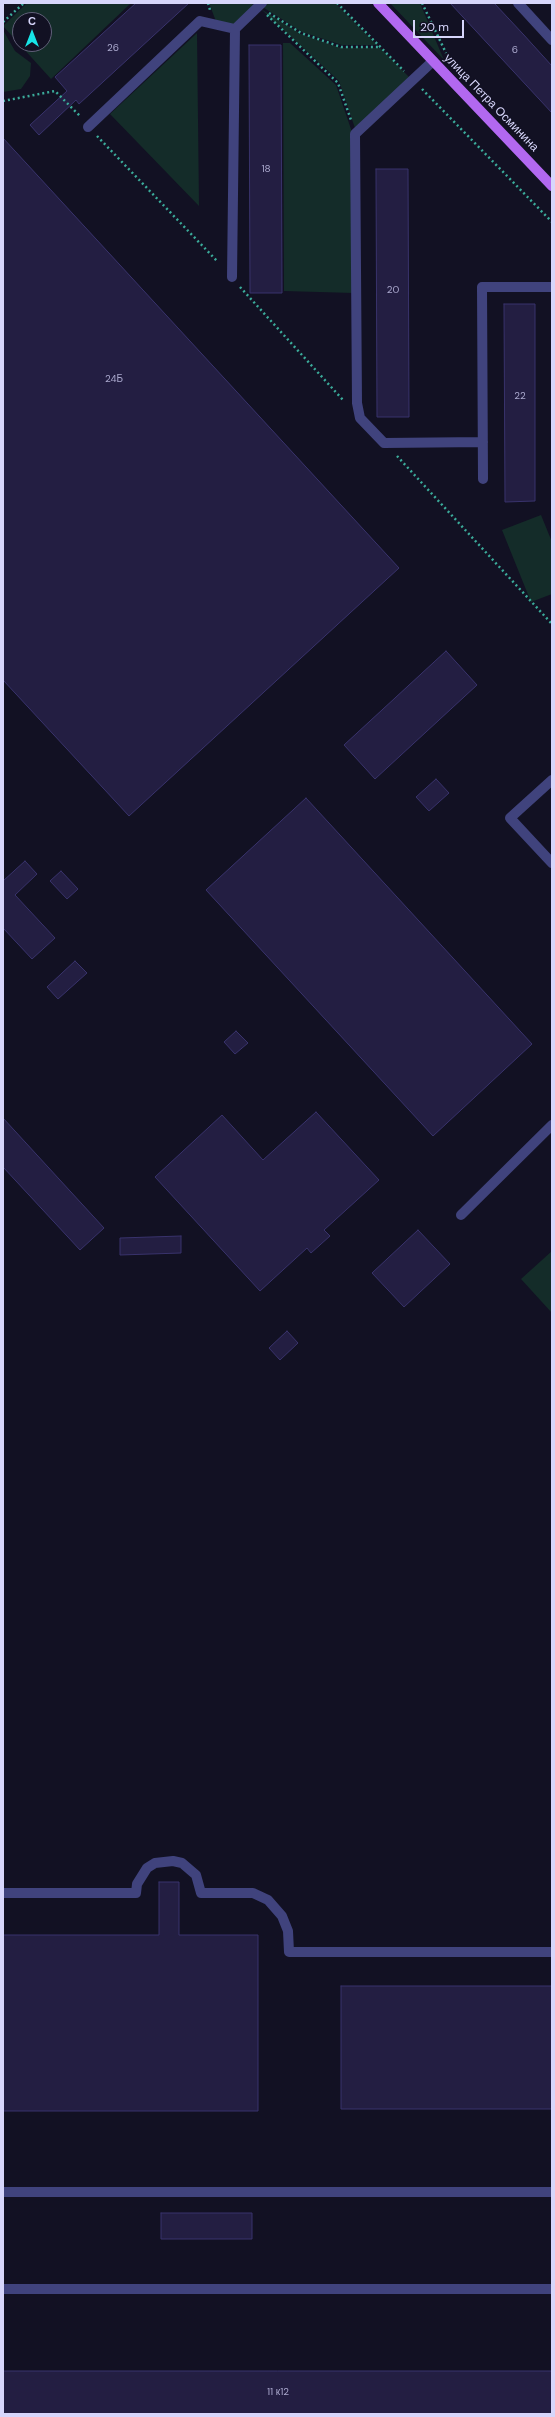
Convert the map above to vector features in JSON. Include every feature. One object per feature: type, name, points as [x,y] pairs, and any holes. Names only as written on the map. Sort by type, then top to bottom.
[{"type":"main road","name":"улица Петра Осминина","points":[[378,3],[552,186]]},
{"type":"lane","points":[[518,3],[552,40]]},
{"type":"lane","points":[[232,277],[235,29],[260,5]]},
{"type":"lane","points":[[88,127],[200,21],[235,29]]},
{"type":"lane","points":[[433,62],[355,134],[357,403],[360,418],[384,443],[483,442]]},
{"type":"lane","points":[[483,479],[482,287],[552,287]]},
{"type":"lane","points":[[552,780],[510,818],[552,863]]},
{"type":"lane","points":[[461,1214],[552,1125]]},
{"type":"lane","points":[[3,1893],[136,1893],[137,1884],[147,1868],[159,1862],[173,1861],[186,1866],[196,1875],[201,1893],[253,1893],[268,1900],[284,1921],[288,1931],[289,1952],[552,1952]]},
{"type":"lane","points":[[3,2192],[552,2192]]},
{"type":"lane","points":[[3,2288],[552,2289]]},
{"type":"path","points":[[3,22],[24,3]]},
{"type":"path","points":[[337,3],[552,222]]},
{"type":"path","points":[[422,3],[448,58]]},
{"type":"path","points":[[260,5],[301,33],[341,47],[380,47]]},
{"type":"path","points":[[260,5],[338,83],[355,134]]},
{"type":"path","points":[[3,101],[55,90],[88,127],[232,277],[344,400]]},
{"type":"path","points":[[384,443],[552,624]]},
{"type":"green space","points":[[27,3],[131,3],[51,79],[27,52],[52,52],[52,12],[18,12]]},
{"type":"green space","points":[[209,3],[251,3],[255,6],[234,28],[217,24]]},
{"type":"green space","points":[[264,3],[335,3],[377,45],[342,45],[302,32],[261,6]]},
{"type":"green space","points":[[390,3],[420,3],[444,60]]},
{"type":"green space","points":[[261,9],[301,34],[341,48],[380,48],[412,80],[356,131],[339,81]]},
{"type":"green space","points":[[12,17],[12,36],[3,26]]},
{"type":"green space","points":[[3,30],[12,46],[12,52],[16,52],[31,63],[30,76],[21,89],[3,92]]},
{"type":"green space","points":[[197,33],[199,206],[110,114]]},
{"type":"green space","points":[[283,43],[290,43],[336,85],[353,135],[354,293],[284,291]]},
{"type":"green space","points":[[541,515],[552,542],[552,594],[531,602],[502,530]]},
{"type":"green space","points":[[552,1251],[552,1313],[521,1279]]},
{"type":"building","points":[[136,3],[189,3],[79,104],[76,100],[39,135],[30,125],[67,91],[55,77]]},
{"type":"building","points":[[450,3],[494,3],[523,34],[552,66],[552,113]]},
{"type":"building","points":[[249,45],[281,45],[282,293],[250,293]]},
{"type":"building","points":[[3,138],[399,568],[129,816],[3,680]]},
{"type":"building","points":[[376,169],[408,169],[409,417],[377,417]]},
{"type":"building","points":[[504,304],[535,304],[535,501],[505,502]]},
{"type":"building","points":[[446,651],[477,685],[375,779],[344,745]]},
{"type":"building","points":[[436,779],[449,793],[429,811],[416,797]]},
{"type":"building","points":[[306,798],[532,1044],[433,1136],[206,890]]},
{"type":"building","points":[[25,861],[37,874],[15,895],[55,938],[32,959],[3,928],[3,881]]},
{"type":"building","points":[[61,871],[78,889],[67,899],[50,881]]},
{"type":"building","points":[[75,961],[87,973],[58,999],[47,987]]},
{"type":"building","points":[[236,1031],[248,1043],[235,1054],[224,1042]]},
{"type":"building","points":[[316,1112],[379,1180],[324,1230],[330,1236],[311,1253],[307,1248],[260,1291],[155,1177],[222,1115],[263,1160]]},
{"type":"building","points":[[3,1118],[104,1228],[80,1250],[3,1167]]},
{"type":"building","points":[[418,1230],[450,1264],[404,1307],[372,1273]]},
{"type":"building","points":[[181,1236],[181,1253],[120,1255],[120,1238]]},
{"type":"building","points":[[287,1331],[298,1343],[280,1360],[269,1348]]},
{"type":"building","points":[[159,1882],[179,1882],[179,1935],[258,1935],[258,2111],[3,2111],[3,1935],[159,1935]]},
{"type":"building","points":[[341,1986],[552,1986],[552,2109],[341,2109]]},
{"type":"building","points":[[161,2213],[252,2213],[252,2239],[161,2239]]},
{"type":"building","points":[[3,2371],[552,2371],[552,2414],[3,2414]]}]
